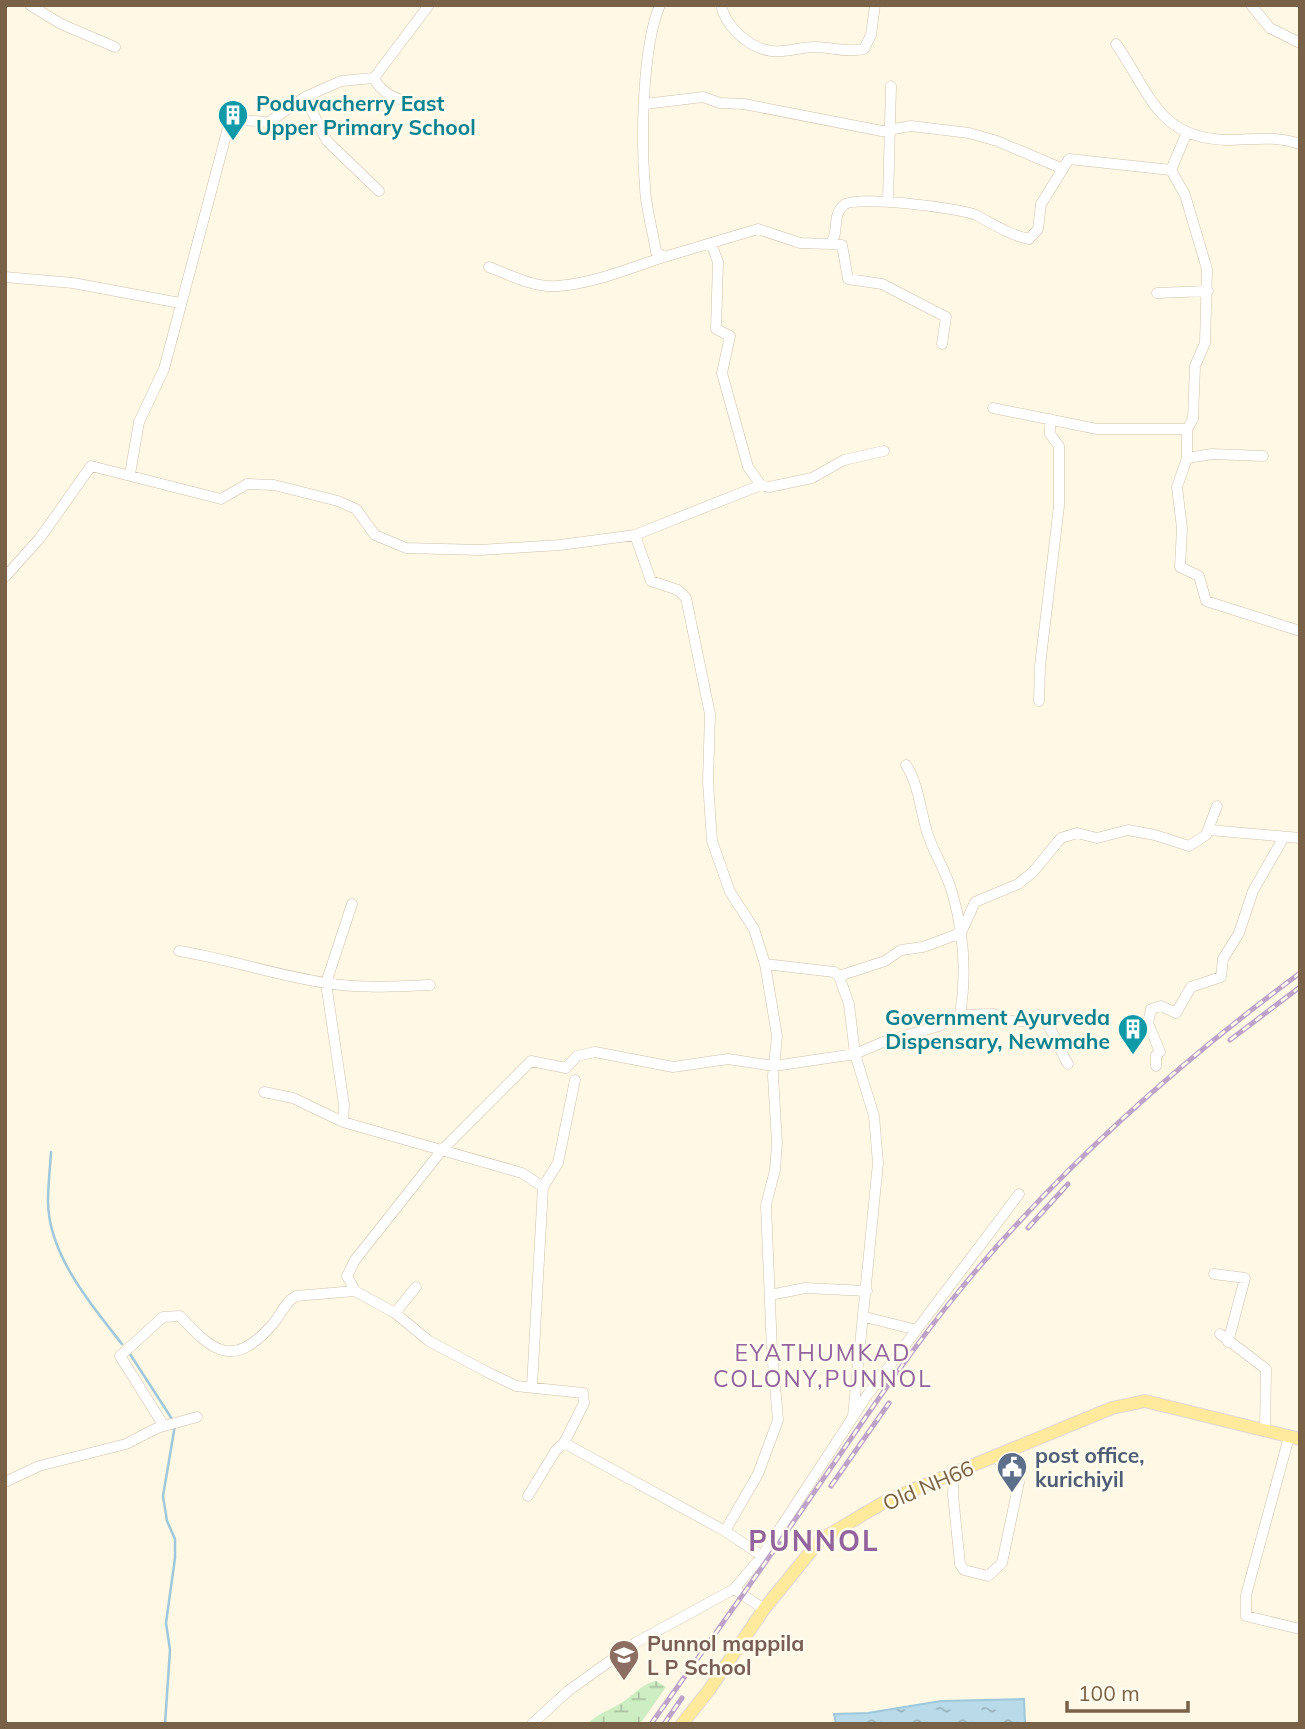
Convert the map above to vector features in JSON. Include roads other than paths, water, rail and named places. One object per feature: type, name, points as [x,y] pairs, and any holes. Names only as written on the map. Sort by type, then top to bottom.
[{"type":"main road","name":"Old NH66","points":[[682,1724],[764,1609],[820,1540],[886,1501],[1112,1408],[1145,1401],[1294,1438]]},
{"type":"street","points":[[30,5],[73,29],[115,47]]},
{"type":"street","points":[[130,474],[139,422],[164,369],[229,124],[240,120],[269,122],[305,97],[341,81],[374,78],[429,5]]},
{"type":"street","points":[[660,5],[650,37],[645,104],[645,189],[656,252],[664,257]]},
{"type":"street","points":[[721,5],[727,24],[767,51],[778,52],[817,47],[844,51],[864,49],[873,25],[875,5]]},
{"type":"street","points":[[1251,5],[1270,28],[1300,43]]},
{"type":"street","points":[[1116,44],[1158,110],[1171,125],[1187,132],[1226,139],[1274,137],[1300,144]]},
{"type":"street","points":[[374,78],[377,84],[405,103],[440,106]]},
{"type":"street","points":[[888,201],[891,86]]},
{"type":"street","points":[[305,97],[327,141],[379,191]]},
{"type":"street","points":[[645,104],[703,97],[720,103],[744,104],[882,131],[911,126],[969,133],[997,141],[1061,168]]},
{"type":"street","points":[[1171,170],[1187,132]]},
{"type":"street","points":[[830,244],[834,240],[836,217],[841,207],[849,201],[888,201],[976,215],[992,226],[1029,239],[1038,229],[1041,204],[1069,159],[1171,170]]},
{"type":"street","points":[[1171,170],[1185,195],[1203,249],[1208,291],[1205,342],[1195,366],[1193,419],[1187,429],[1187,457],[1177,487],[1182,528],[1180,567],[1199,576],[1206,601],[1300,631]]},
{"type":"street","points":[[489,267],[527,282],[556,287],[621,271],[758,229],[800,243],[842,245],[848,279],[881,284],[946,317],[942,344]]},
{"type":"street","points":[[711,243],[718,262],[716,329],[730,336],[722,373],[748,467],[761,485]]},
{"type":"street","points":[[5,277],[72,284],[180,303]]},
{"type":"street","points":[[1157,293],[1208,291]]},
{"type":"street","points":[[993,408],[1097,429],[1187,429]]},
{"type":"street","points":[[1039,701],[1040,666],[1059,506],[1059,446],[1050,434],[1050,419]]},
{"type":"street","points":[[5,577],[40,538],[91,466],[221,499],[247,484],[274,485],[338,501],[356,509],[376,535],[406,548],[480,550],[560,545],[635,535],[761,485],[769,487],[812,478],[844,460],[884,451]]},
{"type":"street","points":[[1187,457],[1212,454],[1263,456]]},
{"type":"street","points":[[635,535],[651,581],[678,590],[686,598],[710,714],[708,782],[712,841],[730,892],[754,929],[765,964],[777,1036],[774,1066],[777,1143],[775,1170],[766,1205],[778,1420],[758,1474],[725,1531]]},
{"type":"street","points":[[906,765],[915,778],[921,813],[933,852],[951,889],[961,933],[966,971],[960,1015]]},
{"type":"street","points":[[839,976],[885,961],[901,950],[923,947],[961,933],[975,902],[1018,884],[1061,838],[1077,833],[1097,838],[1128,830],[1156,835],[1189,846],[1209,830],[1217,806]]},
{"type":"street","points":[[1209,830],[1300,838]]},
{"type":"street","points":[[1156,1066],[1156,1055],[1160,1052],[1148,1023],[1151,1009],[1161,1006],[1176,1013],[1191,987],[1221,977],[1223,959],[1239,933],[1253,891],[1284,837]]},
{"type":"street","points":[[343,1122],[344,1105],[326,983],[352,904]]},
{"type":"street","points":[[179,951],[235,960],[326,983],[350,986],[430,985]]},
{"type":"street","points":[[765,964],[834,972],[839,976],[849,1004],[855,1055],[874,1116],[878,1163],[865,1317],[853,1416]]},
{"type":"street","points":[[528,1496],[556,1450],[564,1443],[586,1396],[583,1393],[516,1385],[454,1356],[419,1334],[395,1313],[355,1291],[347,1276],[355,1261],[442,1150],[531,1061],[566,1068],[577,1056],[595,1052],[673,1067],[728,1059],[774,1066],[855,1055],[883,1042],[939,1026],[960,1015],[994,1014],[1012,1021],[1027,1021],[1038,1015],[1047,1020],[1057,1048],[1068,1064]]},
{"type":"street","points":[[532,1386],[543,1187],[558,1163],[575,1080]]},
{"type":"street","points":[[264,1092],[293,1098],[343,1122],[522,1173],[543,1187]]},
{"type":"street","points":[[532,1724],[568,1691],[635,1643],[734,1590],[762,1556],[853,1416],[1019,1194]]},
{"type":"street","points":[[1214,1274],[1245,1278],[1228,1342]]},
{"type":"street","points":[[395,1313],[416,1287]]},
{"type":"street","points":[[770,1295],[805,1288],[867,1291]]},
{"type":"street","points":[[171,1425],[120,1356],[163,1317],[180,1316],[205,1344],[234,1353],[244,1350],[272,1325],[288,1301],[296,1296],[355,1291]]},
{"type":"street","points":[[865,1317],[917,1330]]},
{"type":"street","points":[[1220,1334],[1266,1369],[1265,1430]]},
{"type":"street","points":[[5,1482],[51,1462],[127,1444],[197,1417]]},
{"type":"street","points":[[1294,1438],[1246,1594],[1245,1616],[1300,1629]]},
{"type":"street","points":[[564,1443],[725,1531],[762,1556]]},
{"type":"street","points":[[954,1472],[953,1495],[960,1564],[964,1570],[988,1576],[1002,1563],[1019,1482],[995,1456]]},
{"type":"street","points":[[734,1590],[764,1609]]},
{"type":"water","points":[[1024,1699],[1025,1724],[836,1724],[834,1714],[868,1713],[941,1701]]},
{"type":"waterway","points":[[51,1152],[48,1201],[55,1240],[73,1278],[122,1344]]},
{"type":"waterway","points":[[130,1354],[172,1419]]},
{"type":"waterway","points":[[165,1724],[170,1650],[166,1623],[175,1539],[167,1521],[163,1496],[175,1425]]},
{"type":"railway","points":[[651,1724],[902,1365],[1001,1241],[1122,1119],[1209,1044],[1300,973]]},
{"type":"railway","points":[[1230,1040],[1300,987]]},
{"type":"railway","points":[[1028,1228],[1068,1184]]},
{"type":"railway","points":[[831,1486],[889,1403]]},
{"type":"railway","points":[[664,1724],[682,1698]]},
{"type":"place","name":"Poduvacherry East Upper Primary School","points":[[233,142]]},
{"type":"place","name":"Government Ayurveda Dispensary, Newmahe","points":[[1133,1056]]},
{"type":"place","name":"post office, kurichiyil","points":[[1012,1494]]},
{"type":"place","name":"Punnol mappila L P School","points":[[624,1682]]},
{"type":"district","name":"EYATHUMKAD COLONY,PUNNOL","points":[[823,1365]]},
{"type":"district","name":"PUNNOL","points":[[814,1540]]}]
